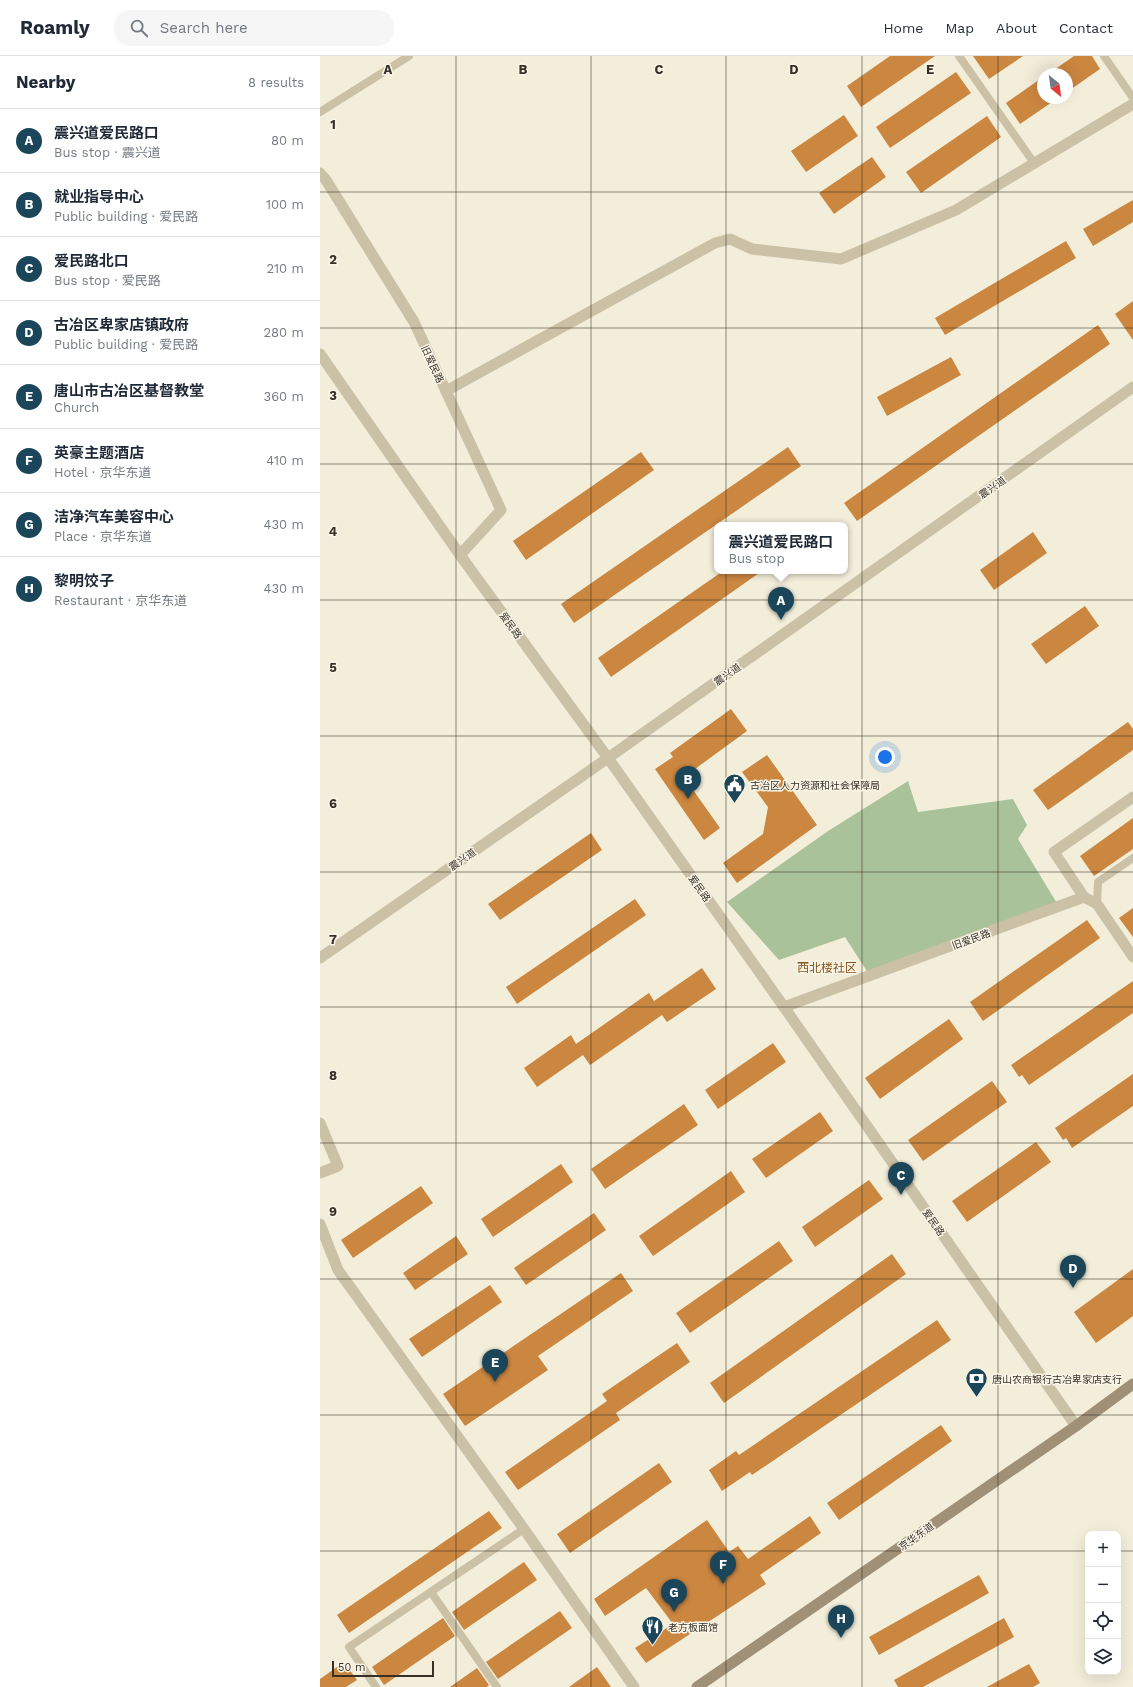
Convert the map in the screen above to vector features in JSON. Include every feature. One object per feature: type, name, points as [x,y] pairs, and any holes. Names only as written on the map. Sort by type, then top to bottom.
[{"type":"main road","name":"京华东道","points":[[697,1687],[1076,1426],[1133,1384]]},
{"type":"street","points":[[446,391],[715,243],[730,239],[752,249],[840,259],[956,210],[1133,104]]},
{"type":"street","name":"旧爱民路","points":[[320,173],[326,180],[414,322],[501,510],[460,555]]},
{"type":"street","name":"爱民路","points":[[320,354],[460,555],[608,758],[784,1007],[1076,1426]]},
{"type":"street","name":"震兴道","points":[[320,958],[608,758],[1133,387]]},
{"type":"street","points":[[1131,951],[1097,904],[1084,897],[1054,852],[1133,797]]},
{"type":"street","name":"旧爱民路","points":[[784,1007],[1084,897]]},
{"type":"street","points":[[320,1123],[338,1166],[320,1173]]},
{"type":"street","points":[[320,1224],[338,1270],[524,1529],[634,1687]]},
{"type":"lane","points":[[320,112],[409,56]]},
{"type":"lane","points":[[959,56],[1034,163]]},
{"type":"lane","points":[[1104,56],[1133,98]]},
{"type":"lane","points":[[1097,904],[1098,882],[1133,858]]},
{"type":"lane","points":[[376,1687],[349,1647],[524,1529]]},
{"type":"lane","points":[[431,1592],[497,1687]]},
{"type":"green space","points":[[908,781],[918,812],[1013,799],[1027,825],[1018,839],[1058,905],[870,976],[845,937],[779,960],[727,902],[828,831]]},
{"type":"building","points":[[890,56],[935,56],[861,107],[847,86]]},
{"type":"building","points":[[973,56],[1023,56],[989,79]]},
{"type":"building","points":[[1074,56],[1092,56],[1100,69],[1073,88],[1073,68],[1057,68]]},
{"type":"building","points":[[956,72],[971,93],[890,148],[876,127]]},
{"type":"building","points":[[1037,81],[1037,104],[1049,104],[1020,124],[1006,103]]},
{"type":"building","points":[[844,115],[858,136],[806,172],[791,151]]},
{"type":"building","points":[[987,116],[1001,137],[921,193],[906,172]]},
{"type":"building","points":[[872,157],[886,177],[834,214],[819,193]]},
{"type":"building","points":[[1133,200],[1133,222],[1093,246],[1083,229]]},
{"type":"building","points":[[1066,241],[1076,258],[945,335],[935,318]]},
{"type":"building","points":[[1133,301],[1133,340],[1115,314]]},
{"type":"building","points":[[1098,325],[1110,344],[857,521],[844,503]]},
{"type":"building","points":[[951,357],[961,375],[887,416],[877,397]]},
{"type":"building","points":[[788,447],[801,466],[720,522],[714,522],[714,526],[574,623],[561,604]]},
{"type":"building","points":[[641,452],[654,470],[526,560],[513,541]]},
{"type":"building","points":[[1033,532],[1047,553],[994,590],[980,570]]},
{"type":"building","points":[[719,574],[758,574],[611,677],[598,658]]},
{"type":"building","points":[[1085,606],[1099,626],[1046,664],[1031,644]]},
{"type":"building","points":[[731,709],[747,731],[684,777],[720,828],[704,840],[655,769],[673,757],[670,753]]},
{"type":"building","points":[[1128,722],[1133,729],[1133,750],[1048,810],[1033,790]]},
{"type":"building","name":"古冶区人力资源和社会保障局","points":[[767,755],[817,825],[737,883],[723,863],[763,834],[768,807],[742,772]]},
{"type":"building","points":[[1133,818],[1133,849],[1094,876],[1080,856]]},
{"type":"building","points":[[591,833],[602,850],[500,920],[488,904]]},
{"type":"building","points":[[635,899],[646,915],[517,1004],[506,987]]},
{"type":"building","points":[[1133,908],[1133,937],[1119,918]]},
{"type":"building","points":[[1087,920],[1100,938],[983,1021],[970,1002]]},
{"type":"building","points":[[702,968],[716,989],[667,1022],[662,1015],[590,1065],[583,1055],[537,1087],[524,1068],[571,1035],[576,1044],[649,993],[654,1001]]},
{"type":"building","points":[[1133,981],[1133,1013],[1029,1085],[1022,1075],[1019,1077],[1011,1065]]},
{"type":"building","points":[[949,1019],[963,1039],[880,1099],[865,1078]]},
{"type":"building","points":[[773,1043],[786,1062],[718,1109],[705,1090]]},
{"type":"building","points":[[1133,1074],[1133,1106],[1072,1148],[1066,1138],[1063,1140],[1055,1128]]},
{"type":"building","points":[[992,1081],[1007,1102],[923,1161],[908,1140]]},
{"type":"building","points":[[684,1104],[698,1125],[605,1189],[591,1169]]},
{"type":"building","points":[[820,1112],[833,1131],[766,1178],[752,1159]]},
{"type":"building","points":[[1036,1142],[1051,1162],[967,1222],[952,1201]]},
{"type":"building","points":[[561,1164],[573,1182],[493,1237],[481,1219]]},
{"type":"building","points":[[731,1171],[745,1192],[653,1256],[639,1236]]},
{"type":"building","points":[[869,1180],[883,1199],[815,1247],[802,1227]]},
{"type":"building","points":[[421,1186],[433,1203],[353,1258],[341,1240]]},
{"type":"building","points":[[594,1213],[606,1230],[526,1285],[514,1268]]},
{"type":"building","points":[[456,1236],[468,1254],[415,1290],[403,1273]]},
{"type":"building","points":[[779,1241],[793,1261],[690,1333],[676,1313]]},
{"type":"building","points":[[892,1254],[906,1274],[724,1403],[710,1383]]},
{"type":"building","points":[[1133,1269],[1133,1316],[1096,1343],[1074,1312]]},
{"type":"building","points":[[621,1273],[633,1291],[538,1356],[548,1370],[465,1426],[443,1394]]},
{"type":"building","points":[[490,1285],[502,1302],[422,1357],[409,1339]]},
{"type":"building","points":[[937,1320],[951,1340],[752,1475],[750,1472],[722,1491],[709,1470],[736,1451],[739,1455]]},
{"type":"building","points":[[677,1343],[690,1362],[616,1413],[620,1420],[518,1490],[505,1472],[607,1401],[602,1394]]},
{"type":"building","points":[[941,1425],[952,1441],[839,1520],[827,1503]]},
{"type":"building","points":[[659,1463],[672,1482],[570,1553],[557,1534]]},
{"type":"building","points":[[489,1511],[502,1528],[349,1633],[337,1615]]},
{"type":"building","points":[[810,1516],[821,1533],[760,1575],[766,1584],[646,1663],[635,1648],[673,1624],[646,1588],[605,1616],[594,1599],[707,1520],[729,1552],[738,1546],[748,1559]]},
{"type":"building","points":[[524,1562],[537,1580],[464,1630],[452,1612]]},
{"type":"building","points":[[979,1575],[989,1593],[879,1655],[869,1637]]},
{"type":"building","points":[[560,1611],[572,1628],[498,1679],[486,1662]]},
{"type":"building","points":[[443,1618],[455,1636],[384,1685],[372,1667]]},
{"type":"building","points":[[1004,1618],[1014,1637],[923,1687],[898,1687],[894,1680]]},
{"type":"building","points":[[344,1662],[357,1680],[346,1687],[320,1687],[320,1679]]},
{"type":"building","points":[[1029,1664],[1040,1683],[1033,1687],[987,1687]]},
{"type":"building","points":[[597,1667],[611,1687],[569,1687]]},
{"type":"building","points":[[477,1668],[489,1685],[487,1687],[450,1687]]},
{"type":"place","name":"震兴道爱民路口","points":[[781,620]]},
{"type":"place","name":"就业指导中心","points":[[688,799]]},
{"type":"place","name":"古冶区人力资源和社会保障局","points":[[734,804]]},
{"type":"place","name":"爱民路北口","points":[[901,1195]]},
{"type":"place","name":"古冶区卑家店镇政府","points":[[1073,1288]]},
{"type":"place","name":"唐山市古冶区基督教堂","points":[[495,1382]]},
{"type":"place","name":"唐山农商银行古冶卑家店支行","points":[[976,1398]]},
{"type":"place","name":"英豪主题酒店","points":[[723,1584]]},
{"type":"place","name":"洁净汽车美容中心","points":[[674,1612]]},
{"type":"place","name":"黎明饺子","points":[[841,1638]]},
{"type":"place","name":"老方板面馆","points":[[653,1646]]},
{"type":"district","name":"西北楼社区","points":[[827,968]]}]
